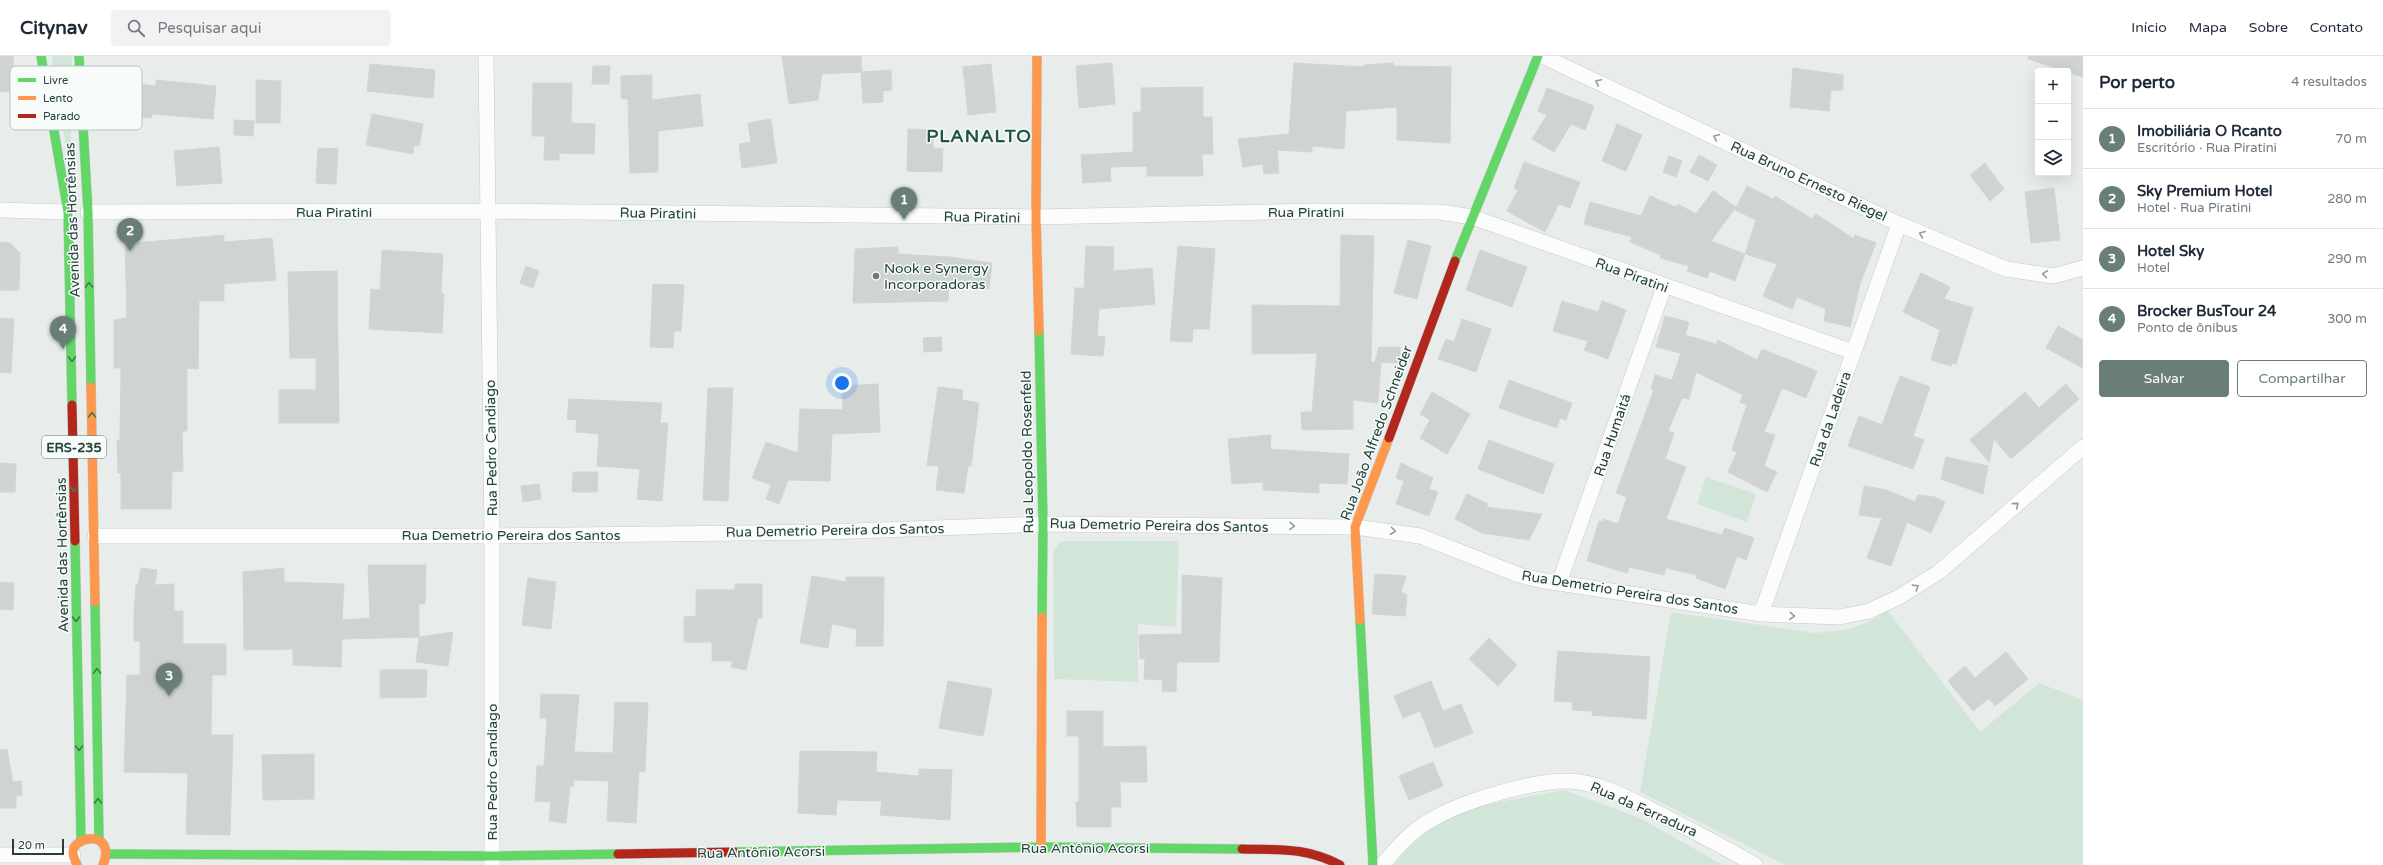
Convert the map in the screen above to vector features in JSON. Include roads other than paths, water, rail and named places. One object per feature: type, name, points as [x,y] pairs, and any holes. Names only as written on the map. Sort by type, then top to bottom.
[{"type":"street","name":"Avenida das Hortênsias","points":[[41,56],[43,66]]},
{"type":"street","name":"Avenida das Hortênsias","points":[[79,56],[80,66]]},
{"type":"street","name":"Rua Pedro Candiago","points":[[486,56],[492,536],[492,861]]},
{"type":"street","name":"Rua Leopoldo Rosenfeld","points":[[1037,56],[1036,217],[1043,524],[1041,847]]},
{"type":"street","name":"Rua João Alfredo Schneider","points":[[1373,865],[1355,527],[1472,217],[1538,56]]},
{"type":"street","name":"Rua Bruno Ernesto Riegel","points":[[1542,56],[1899,224],[2006,269],[2053,276],[2083,268]]},
{"type":"street","name":"Avenida das Hortênsias","points":[[54,130],[68,212],[81,840]]},
{"type":"street","name":"Avenida das Hortênsias","points":[[83,130],[88,212],[95,536],[99,840]]},
{"type":"street","points":[[0,210],[68,212]]},
{"type":"street","name":"Rua Piratini","points":[[88,212],[487,211],[1036,217],[1317,211],[1440,212],[1472,217],[1664,287],[1853,352]]},
{"type":"street","name":"Rua da Ladeira","points":[[1761,614],[1899,224]]},
{"type":"street","name":"Rua Humaitá","points":[[1559,583],[1664,287]]},
{"type":"street","name":"Rua Demetrio Pereira dos Santos","points":[[95,536],[492,536],[826,532],[1043,524],[1355,527],[1420,536],[1519,575],[1559,583],[1761,614],[1840,617],[1869,611],[1899,597],[1939,572],[2083,447]]},
{"type":"street","name":"Rua da Ferradura","points":[[1382,865],[1409,836],[1425,823],[1448,810],[1512,790],[1566,780],[1593,784],[1640,804],[1681,824],[1755,865]]},
{"type":"street","points":[[0,855],[75,860],[77,844],[81,840],[90,837],[99,840],[106,849],[107,854],[102,865]]},
{"type":"street","name":"Rua Antônio Acorsi","points":[[107,854],[492,861],[1041,847],[1297,850],[1320,855],[1340,865]]},
{"type":"street","points":[[988,857],[1001,849]]},
{"type":"place","name":"Imobiliária O Rcanto","points":[[904,220]]},
{"type":"place","name":"Sky Premium Hotel","points":[[130,251]]},
{"type":"place","name":"Nook e Synergy Incorporadoras","points":[[876,276]]},
{"type":"place","name":"Brocker BusTour 24","points":[[63,349]]},
{"type":"place","name":"Hotel Sky","points":[[169,696]]},
{"type":"district","name":"PLANALTO","points":[[979,136]]}]
